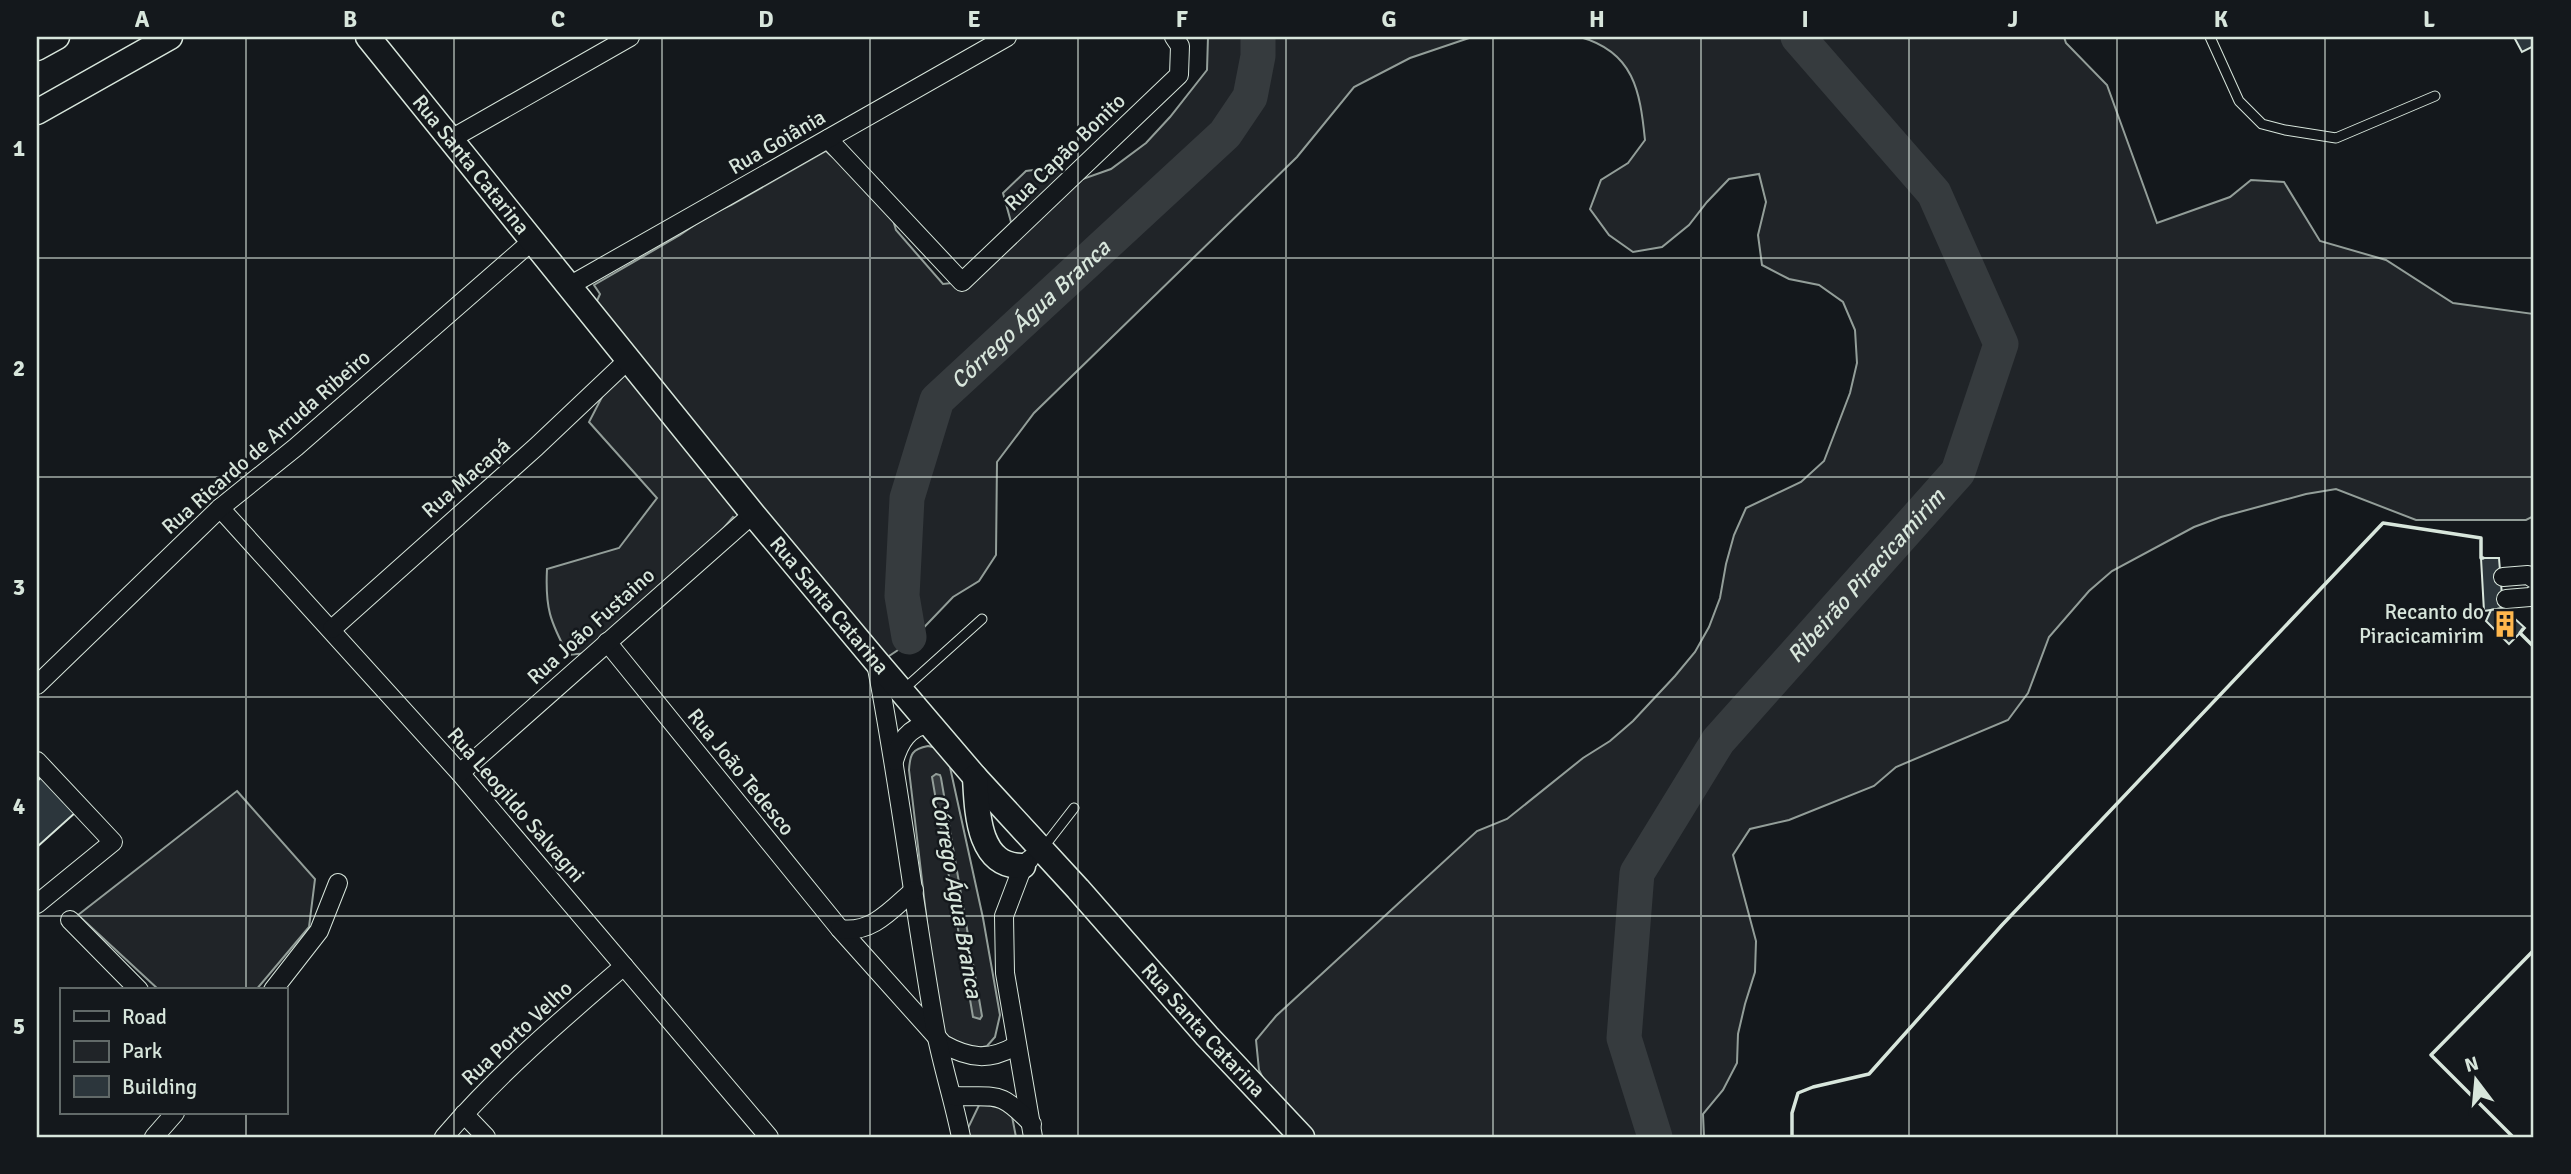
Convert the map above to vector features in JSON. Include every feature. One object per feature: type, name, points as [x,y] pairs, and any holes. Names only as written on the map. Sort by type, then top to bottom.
[{"type":"street","points":[[37,48],[57,37]]},
{"type":"street","points":[[37,112],[170,37]]},
{"type":"street","points":[[451,139],[630,37]]},
{"type":"street","name":"Rua Goiânia","points":[[569,286],[1007,37]]},
{"type":"street","name":"Rua Capão Bonito","points":[[828,139],[962,282],[1179,75],[1177,41]]},
{"type":"street","name":"Rua Santa Catarina","points":[[376,42],[628,360],[875,660],[1207,1036],[1302,1137]]},
{"type":"street","name":"Rua Ricardo de Arruda Ribeiro","points":[[37,685],[220,509],[296,447],[532,241]]},
{"type":"street","name":"Rua Macapá","points":[[331,629],[536,447],[628,360]]},
{"type":"street","name":"Rua Leogildo Salvagni","points":[[220,509],[460,773],[769,1137]]},
{"type":"street","name":"Rua João Fustaino","points":[[460,773],[753,514]]},
{"type":"street","points":[[2503,577],[2528,575],[2534,579]]},
{"type":"street","points":[[2506,599],[2534,595]]},
{"type":"street","name":"Rua João Tedesco","points":[[607,642],[840,929],[943,1044],[959,1053],[972,1056],[1001,1054],[1017,1045]]},
{"type":"street","points":[[875,660],[894,761],[937,1036],[961,1137]]},
{"type":"street","points":[[894,761],[898,745],[905,737],[918,726],[930,723]]},
{"type":"street","points":[[37,761],[113,842],[37,904]]},
{"type":"street","points":[[975,776],[978,821],[983,836],[1000,859],[1010,866],[1023,866]]},
{"type":"street","points":[[1032,1130],[1005,973],[1004,916],[1023,866],[1042,849]]},
{"type":"street","points":[[275,988],[319,931],[338,883]]},
{"type":"street","points":[[840,929],[860,929],[874,923],[887,915],[914,890]]},
{"type":"street","points":[[70,920],[137,988]]},
{"type":"street","name":"Rua Porto Velho","points":[[444,1137],[539,1039],[624,966]]},
{"type":"street","points":[[953,1096],[998,1096],[1014,1106],[1032,1130],[1044,1137]]},
{"type":"street","points":[[154,1137],[174,1114]]},
{"type":"street","points":[[464,1114],[486,1137]]},
{"type":"lane","points":[[2210,37],[2239,101],[2262,124],[2285,131],[2336,138],[2435,96]]},
{"type":"lane","points":[[902,691],[982,619]]},
{"type":"lane","points":[[1042,849],[1074,808]]},
{"type":"green space","points":[[1208,37],[1479,37],[1410,58],[1354,87],[1297,157],[1034,413],[997,462],[996,555],[979,581],[953,597],[910,642],[886,658],[759,529],[733,517],[650,615],[598,652],[568,655],[550,614],[547,569],[619,548],[657,498],[589,422],[603,395],[620,372],[608,344],[588,321],[600,294],[594,285],[709,215],[826,151],[844,164],[882,183],[896,230],[943,284],[952,283],[1002,250],[1011,222],[1003,193],[1026,171],[1056,167],[1083,179],[1111,169],[1146,143],[1207,70]]},
{"type":"green space","points":[[1580,37],[2064,37],[2066,43],[2107,85],[2157,223],[2230,197],[2251,180],[2284,182],[2320,241],[2386,260],[2453,303],[2534,314],[2534,516],[2526,520],[2416,520],[2336,489],[2306,494],[2194,527],[2112,571],[2089,591],[2049,637],[2028,693],[2008,720],[1896,767],[1874,786],[1789,820],[1750,829],[1733,855],[1756,941],[1755,972],[1738,1034],[1737,1063],[1723,1090],[1703,1114],[1704,1137],[1299,1137],[1272,1097],[1259,1070],[1256,1040],[1276,1016],[1477,831],[1507,819],[1583,758],[1610,741],[1633,721],[1675,676],[1695,652],[1709,627],[1720,598],[1734,535],[1746,508],[1801,482],[1824,461],[1850,393],[1857,363],[1855,330],[1843,302],[1819,285],[1789,279],[1762,265],[1758,235],[1766,202],[1759,174],[1729,179],[1689,225],[1662,247],[1633,252],[1609,235],[1590,209],[1601,180],[1628,163],[1645,140],[1643,122],[1636,90],[1623,63],[1598,44]]},
{"type":"green space","points":[[928,746],[937,748],[948,758],[983,918],[1000,1015],[995,1037],[987,1046],[974,1049],[948,1043],[938,1016],[909,770],[913,753]]},
{"type":"green space","points":[[237,791],[315,879],[309,927],[258,988],[157,988],[78,915]]},
{"type":"green space","points":[[982,1099],[1010,1106],[1016,1137],[970,1137],[968,1128]]},
{"type":"water","points":[[936,774],[941,778],[982,1016],[980,1019],[973,1017],[932,777]]},
{"type":"building","points":[[2514,37],[2534,37],[2534,46],[2522,52]]},
{"type":"building","points":[[2481,558],[2499,558],[2503,608],[2484,611]]},
{"type":"building","name":"Recanto do Piracicamirim","points":[[2503,608],[2525,628],[2509,644],[2486,621],[2491,610]]},
{"type":"building","points":[[43,776],[76,812],[37,847],[37,781]]},
{"type":"waterway","name":"Córrego Água Branca","points":[[909,637],[902,596],[907,498],[937,400],[1225,134],[1250,97],[1258,56],[1258,37]]},
{"type":"waterway","name":"Ribeirão Piracicamirim","points":[[1655,1137],[1624,1038],[1637,873],[1718,741],[1958,472],[2001,344],[1934,193],[1798,37]]},
{"type":"wall","points":[[1792,1137],[1792,1113],[1798,1093],[1869,1074],[2002,925],[2383,523],[2481,538],[2483,558]]},
{"type":"wall","points":[[2523,629],[2520,633],[2534,647]]},
{"type":"wall","points":[[2513,1137],[2431,1055],[2534,950]]},
{"type":"place","name":"Recanto do Piracicamirim","points":[[2505,624]]}]
